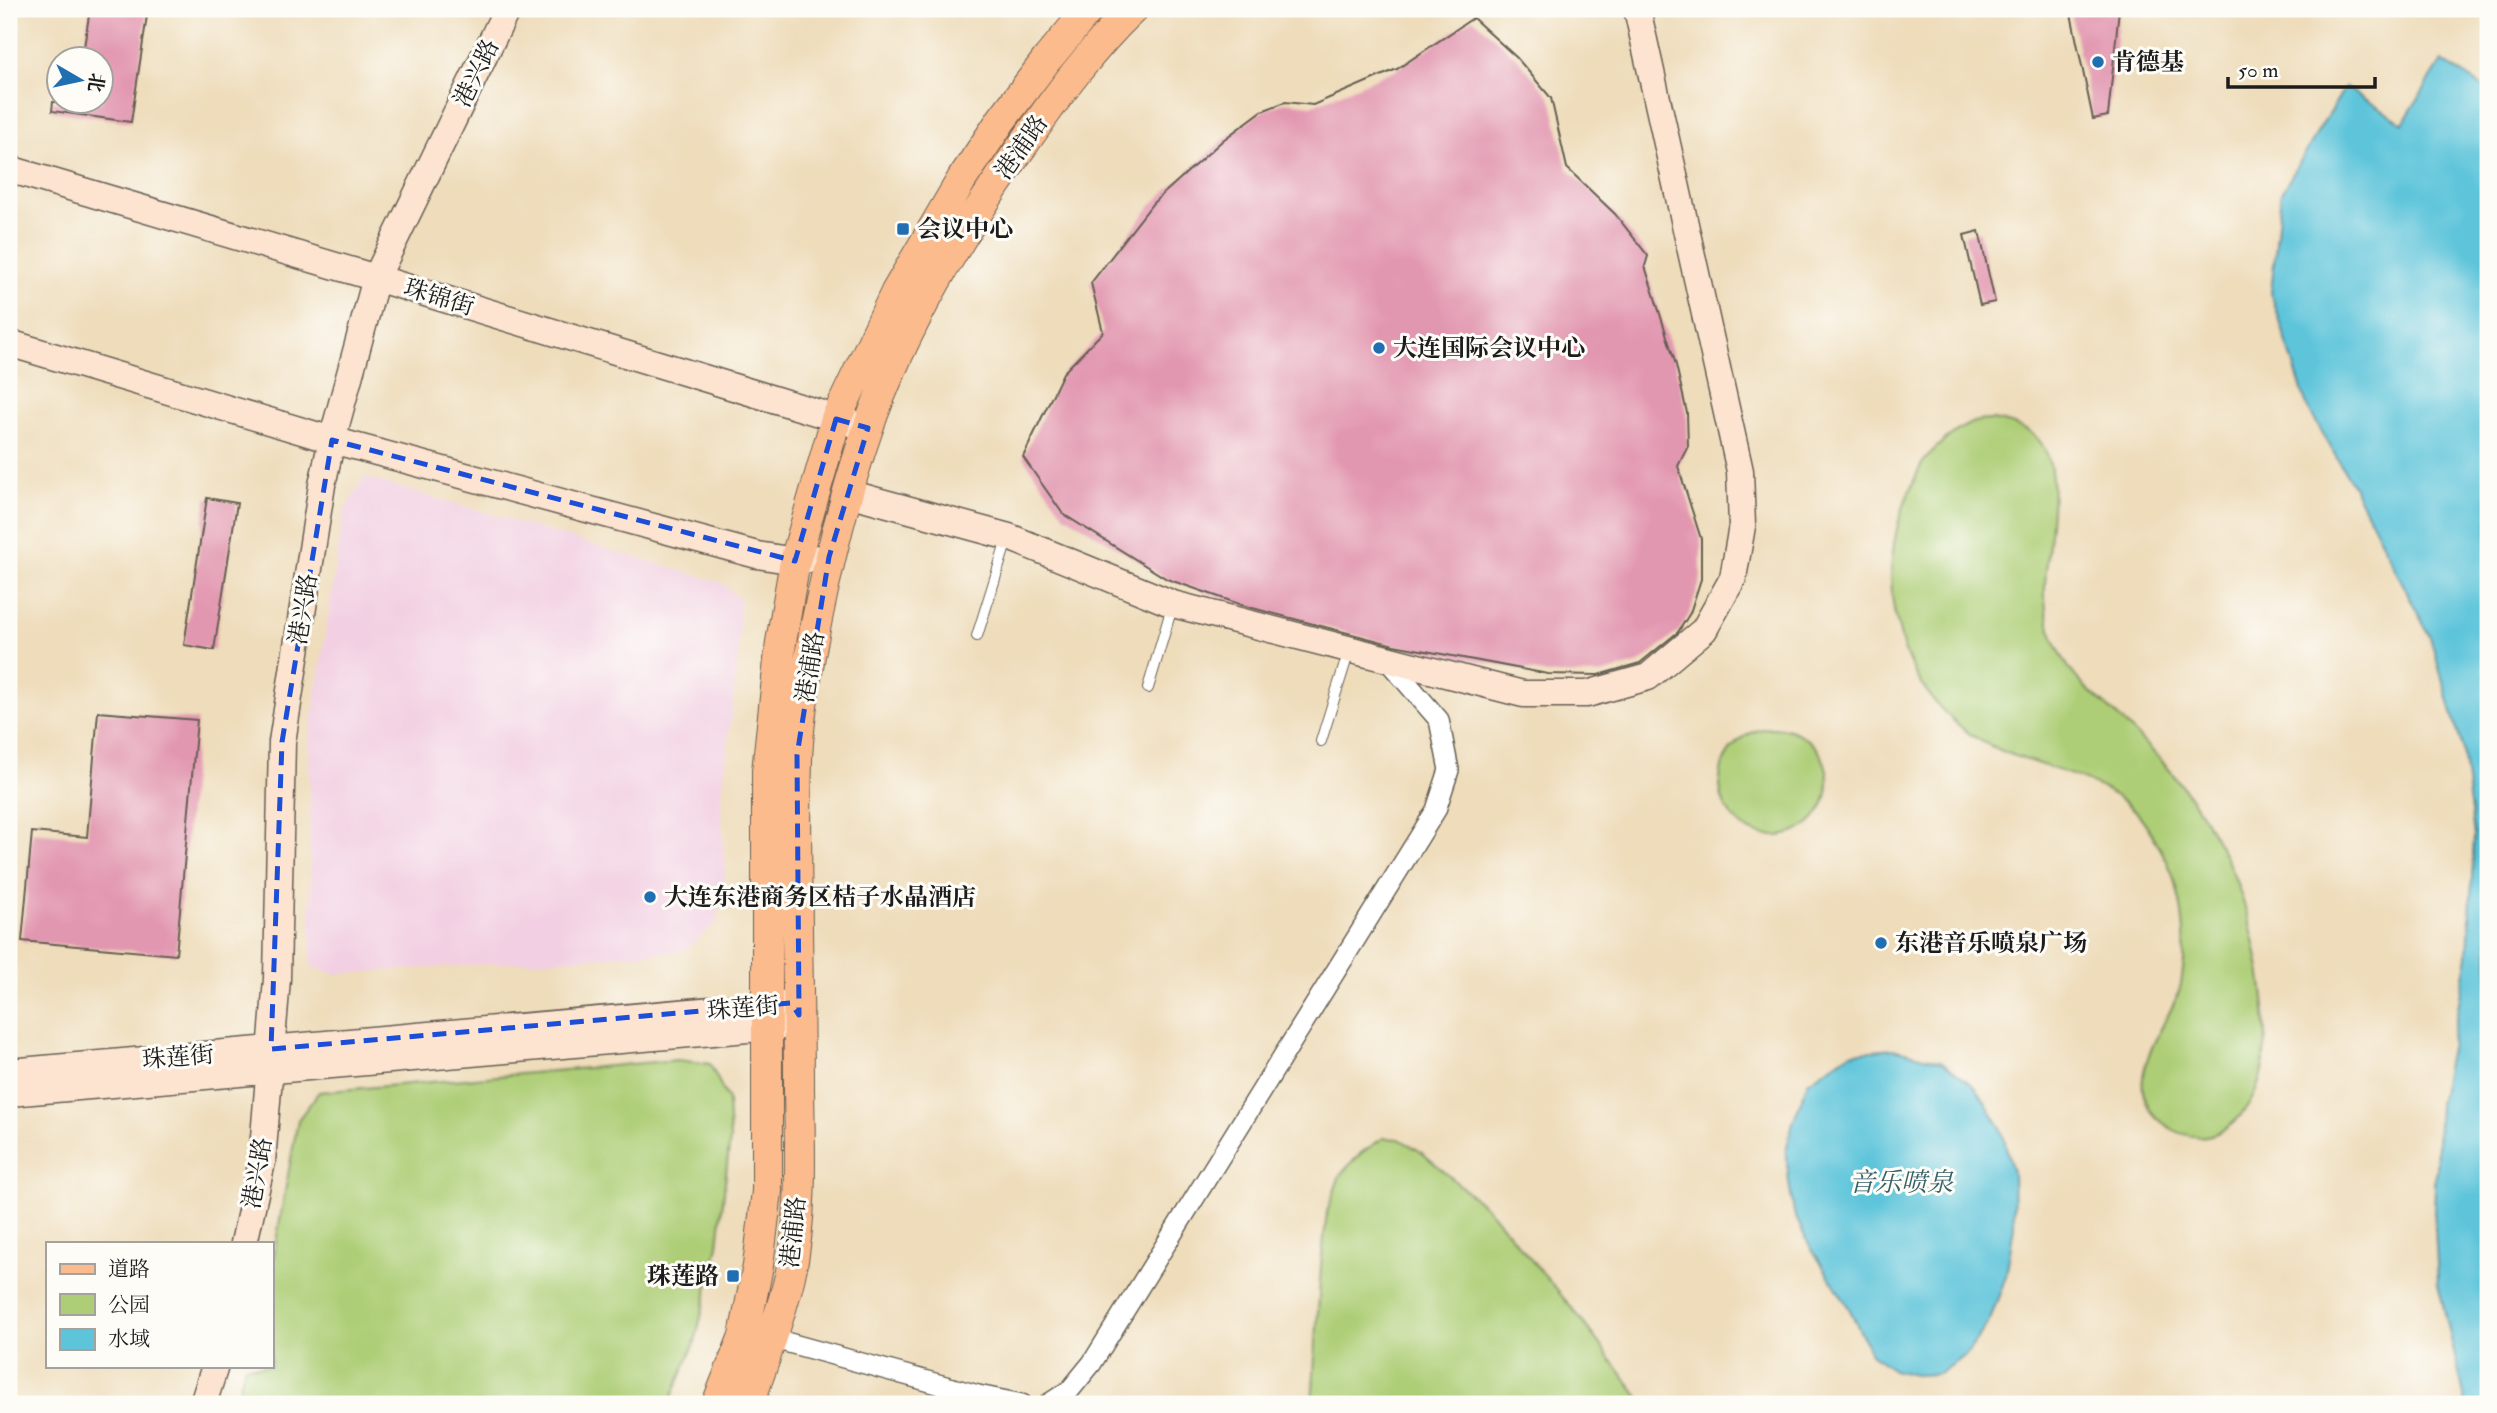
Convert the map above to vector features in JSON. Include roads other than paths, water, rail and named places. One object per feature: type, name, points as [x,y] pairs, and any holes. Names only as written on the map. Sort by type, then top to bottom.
[{"type":"main road","name":"港兴路","points":[[244,1242],[262,1162],[277,979],[282,742],[331,440],[376,278],[508,9]]},
{"type":"main road","name":"港浦路","points":[[717,1404],[744,1336],[758,1266],[768,1191],[767,771],[781,642],[795,561],[836,419],[896,292],[962,179],[1018,99],[1089,9]]},
{"type":"main road","points":[[848,493],[1009,537],[1173,604],[1523,694],[1587,694],[1648,677],[1704,630],[1733,578],[1742,526],[1740,471],[1637,9]]},
{"type":"main road","name":"港浦路","points":[[749,1404],[790,1276],[797,1219],[800,1151],[797,755],[807,668],[829,557],[868,428],[894,364],[933,286],[988,195],[1068,83],[1125,11]]},
{"type":"main road","name":"珠锦街","points":[[9,169],[868,428]]},
{"type":"main road","points":[[9,343],[331,440],[757,555],[795,561],[829,557]]},
{"type":"main road","name":"珠莲街","points":[[9,1093],[270,1060],[768,1016],[791,1003],[799,1015]]},
{"type":"main road","name":"珠莲街","points":[[9,1072],[270,1060]]},
{"type":"main road","points":[[203,1404],[214,1368]]},
{"type":"street","points":[[1048,1404],[1070,1390],[1092,1363],[1436,810],[1449,770],[1438,720],[1388,660]]},
{"type":"street","points":[[771,1338],[964,1391],[1022,1404]]},
{"type":"lane","points":[[977,636],[1009,537]]},
{"type":"lane","points":[[1148,688],[1173,604]]},
{"type":"lane","points":[[1321,741],[1349,650]]},
{"type":"water","points":[[2442,61],[2488,90],[2488,1404],[2466,1404],[2438,1283],[2434,1210],[2439,1104],[2468,956],[2474,836],[2463,750],[2430,637],[2354,488],[2307,406],[2271,293],[2281,193],[2345,87],[2403,123]]},
{"type":"water","name":"音乐喷泉","points":[[1893,1049],[1941,1061],[1976,1088],[2001,1128],[2013,1172],[2014,1227],[2006,1276],[1990,1320],[1966,1355],[1939,1374],[1914,1375],[1893,1370],[1871,1354],[1849,1308],[1807,1241],[1794,1213],[1789,1183],[1786,1151],[1793,1122],[1808,1082],[1850,1053]]},
{"type":"place","name":"肯德基","points":[[2098,62]]},
{"type":"place","name":"会议中心","points":[[903,229]]},
{"type":"place","name":"大连国际会议中心","points":[[1379,348]]},
{"type":"place","name":"大连东港商务区桔子水晶酒店","points":[[650,897]]},
{"type":"place","name":"东港音乐喷泉广场","points":[[1881,943]]},
{"type":"place","name":"珠莲路","points":[[733,1276]]}]
